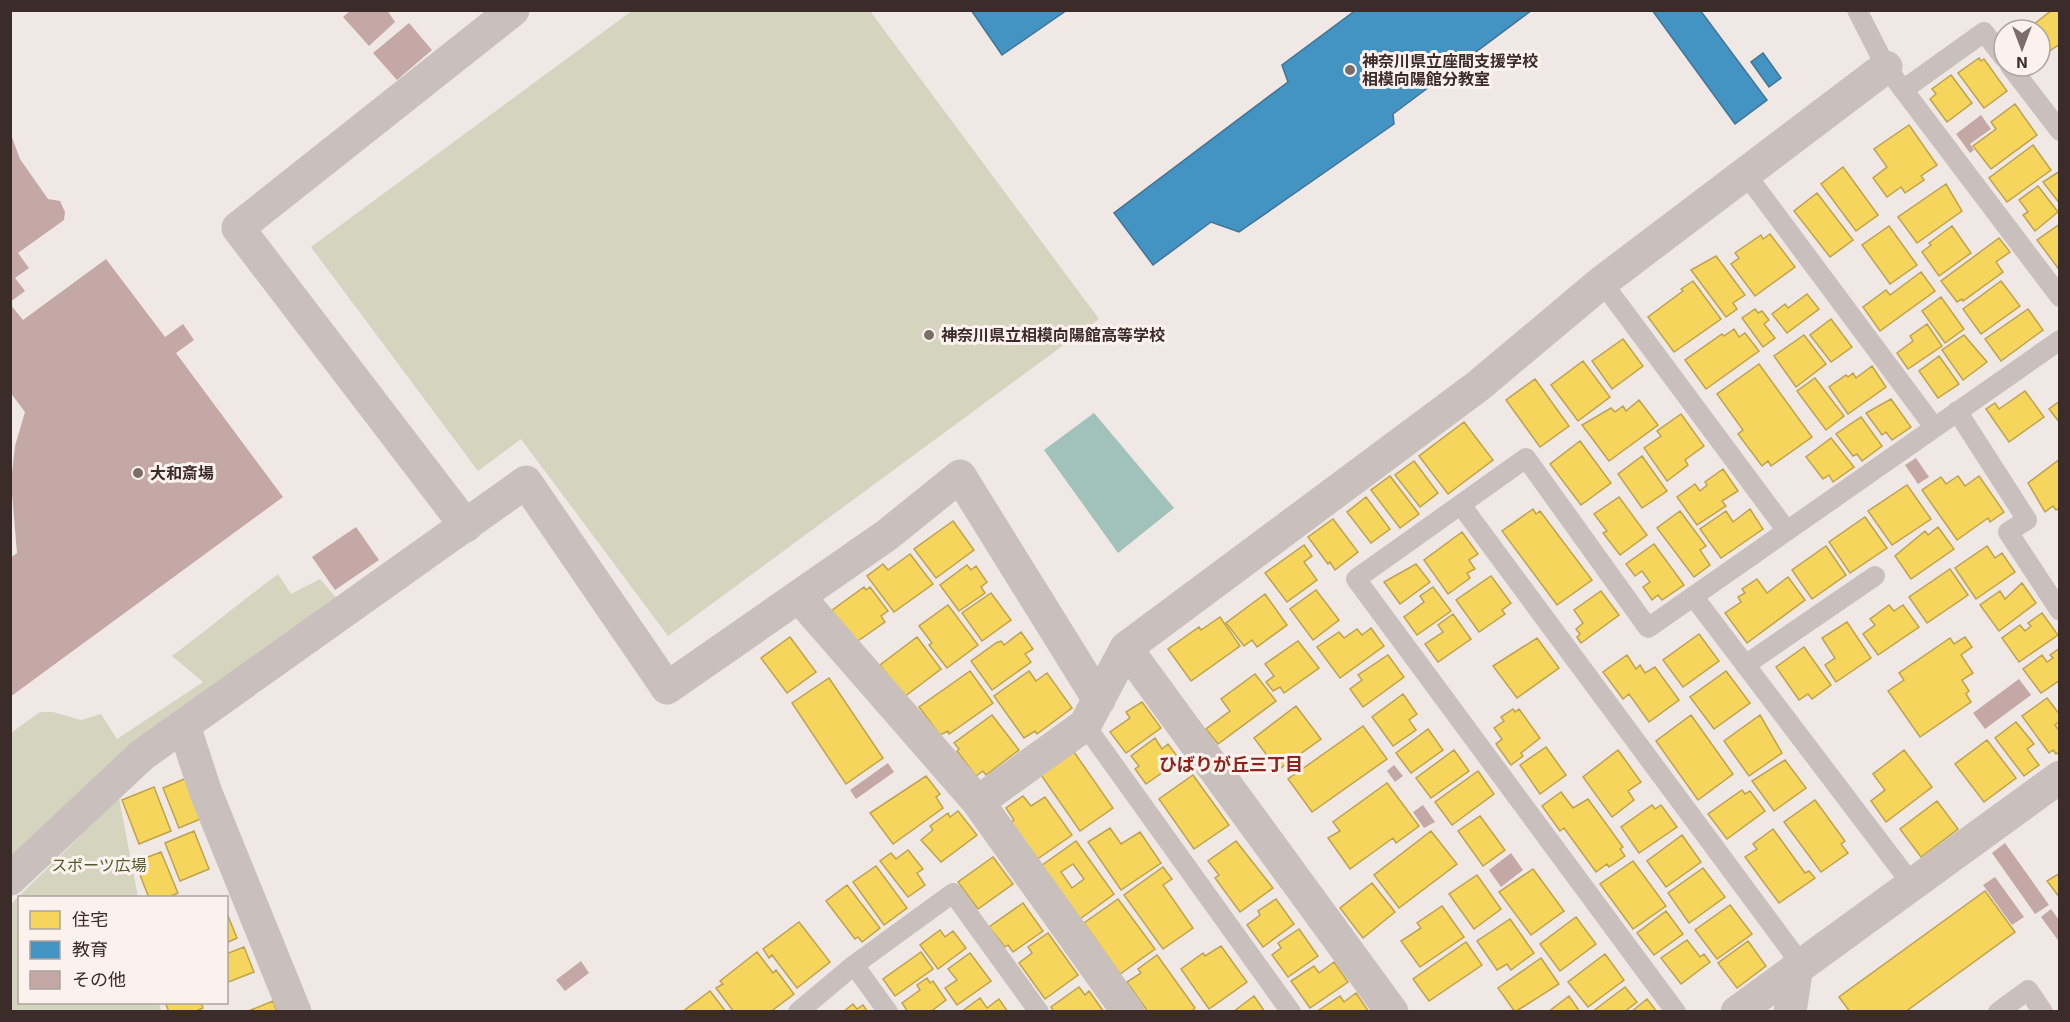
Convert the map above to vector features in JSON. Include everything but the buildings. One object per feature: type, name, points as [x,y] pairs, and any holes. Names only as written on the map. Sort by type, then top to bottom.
[{"type":"street","points":[[466,526],[238,228],[513,10]]},
{"type":"street","points":[[978,802],[1092,713],[1126,648],[1478,386],[1602,282],[1745,173],[1895,78]]},
{"type":"street","points":[[10,879],[142,755],[526,482],[667,688],[800,598],[887,535],[960,476],[1092,713]]},
{"type":"street","points":[[800,598],[978,802],[1128,1011]]},
{"type":"street","points":[[1126,648],[1392,1011]]},
{"type":"street","points":[[184,726],[206,793],[295,1011]]},
{"type":"street","points":[[1737,1011],[2060,777]]},
{"type":"street","points":[[1790,1011],[1797,966]]},
{"type":"lane","points":[[1857,10],[1895,78],[2060,297]]},
{"type":"lane","points":[[1895,78],[1984,32],[1992,42]]},
{"type":"lane","points":[[2019,78],[2060,131]]},
{"type":"lane","points":[[1745,173],[1935,427]]},
{"type":"lane","points":[[1602,282],[1787,531]]},
{"type":"lane","points":[[1676,1011],[1356,579],[1527,458],[1648,628],[1957,411],[2058,345]]},
{"type":"lane","points":[[1957,411],[2027,520],[2008,532],[2060,611]]},
{"type":"lane","points":[[1461,505],[1792,952],[1797,966]]},
{"type":"lane","points":[[1745,666],[1875,576]]},
{"type":"lane","points":[[1693,596],[1911,883]]},
{"type":"lane","points":[[1092,713],[1291,1011]]},
{"type":"lane","points":[[798,1011],[854,965],[953,893],[1039,1011]]},
{"type":"lane","points":[[854,965],[888,1011]]},
{"type":"lane","points":[[1998,1011],[2028,990],[2043,1011]]},
{"type":"green space","points":[[633,10],[870,11],[1099,319],[668,636],[521,439],[478,471],[311,247]]},
{"type":"green space","points":[[278,574],[291,594],[320,579],[338,600],[11,866],[11,733],[40,712],[53,712],[81,720],[101,714],[117,739],[203,682],[172,656]]},
{"type":"green space","name":"スポーツ広場","points":[[119,798],[138,896],[19,896]]},
{"type":"green space","name":"スポーツ広場","points":[[18,897],[18,1004],[159,1004],[161,1011],[11,1012],[11,904]]},
{"type":"water","points":[[1094,413],[1174,508],[1118,553],[1044,450]]},
{"type":"place","name":"神奈川県立座間支援学校 相模向陽館分教室","points":[[1350,70]]},
{"type":"place","name":"神奈川県立相模向陽館高等学校","points":[[929,335]]},
{"type":"place","name":"大和斎場","points":[[138,473]]},
{"type":"district","name":"ひばりが丘三丁目","points":[[1231,765]]}]
